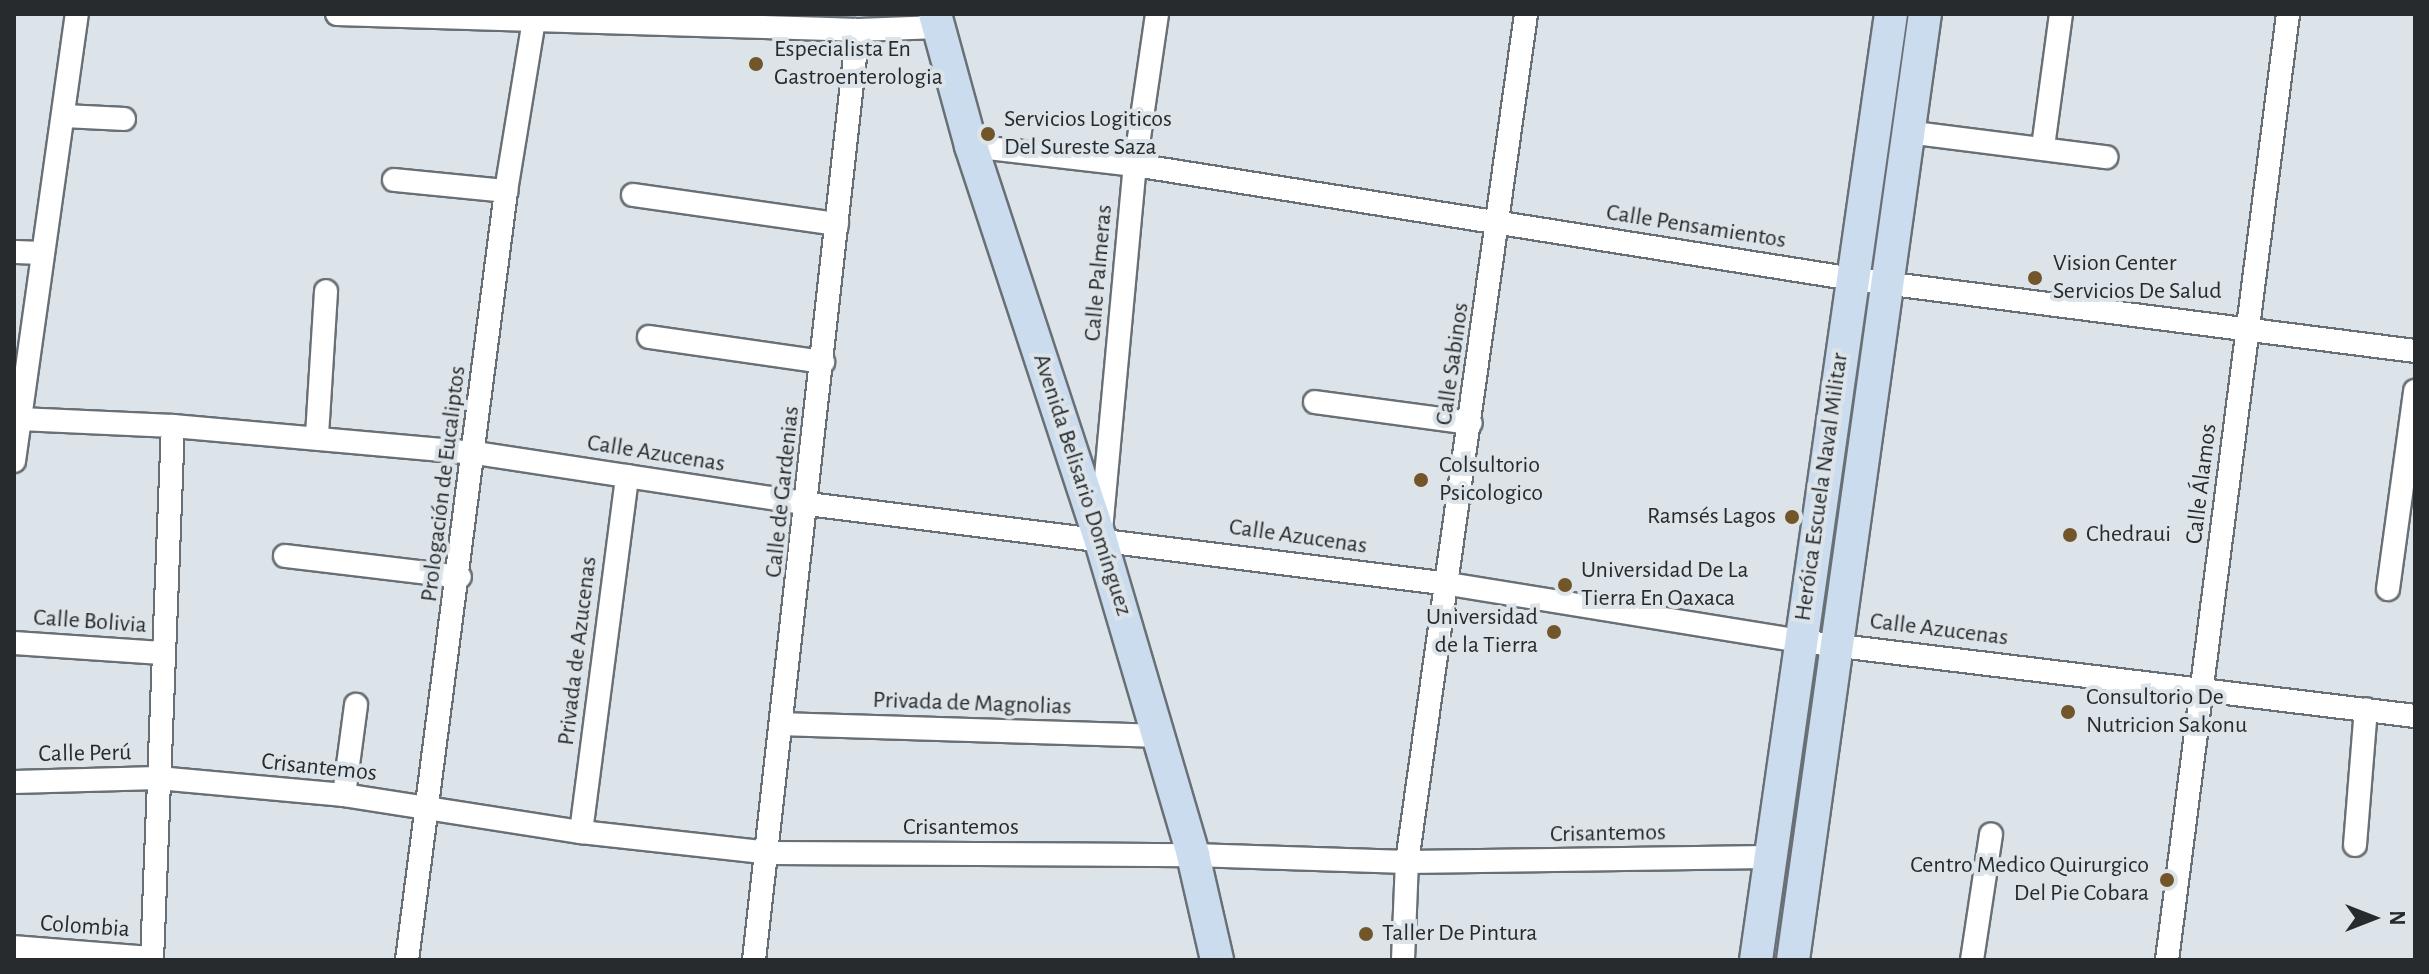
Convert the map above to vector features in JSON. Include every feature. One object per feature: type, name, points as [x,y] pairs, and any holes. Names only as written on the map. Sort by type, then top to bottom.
[{"type":"street","points":[[14,461],[77,14]]},
{"type":"street","points":[[337,14],[534,17],[858,30],[937,20]]},
{"type":"street","name":"Calle Palmeras","points":[[1100,538],[1135,165],[1157,14]]},
{"type":"street","name":"Calle Sabinos","points":[[1403,960],[1407,862],[1449,584],[1526,14]]},
{"type":"street","name":"Heróica Escuela Naval Militar","points":[[1756,960],[1768,857],[1891,14]]},
{"type":"street","name":"Heróica Escuela Naval Militar","points":[[1793,960],[1925,14]]},
{"type":"street","points":[[2043,147],[2061,14]]},
{"type":"street","name":"Calle Álamos","points":[[2167,960],[2288,14]]},
{"type":"street","name":"Prologación de Eucaliptos","points":[[407,960],[476,453],[506,191],[534,17]]},
{"type":"street","name":"Avenida Belisario Domínguez","points":[[937,20],[971,146],[1100,538],[1159,736],[1193,855],[1217,960]]},
{"type":"street","name":"Calle de Gardenias","points":[[754,960],[770,853],[858,30]]},
{"type":"street","points":[[65,116],[124,119]]},
{"type":"street","points":[[1907,132],[2106,157]]},
{"type":"street","name":"Calle Pensamientos","points":[[971,146],[1135,165],[1888,284],[2415,351]]},
{"type":"street","points":[[394,180],[506,191]]},
{"type":"street","points":[[633,195],[837,224]]},
{"type":"street","points":[[14,252],[43,253]]},
{"type":"street","points":[[317,435],[326,291]]},
{"type":"street","points":[[649,337],[823,362]]},
{"type":"street","points":[[2388,589],[2415,391]]},
{"type":"street","points":[[1315,402],[1471,423]]},
{"type":"street","name":"Calle Azucenas","points":[[20,419],[317,435],[476,453],[808,504],[1100,538],[1449,584],[1799,641],[2203,687],[2415,716]]},
{"type":"street","points":[[152,959],[173,426]]},
{"type":"street","name":"Privada de Azucenas","points":[[581,832],[627,476]]},
{"type":"street","points":[[285,556],[460,577]]},
{"type":"street","name":"Calle Bolivia","points":[[14,643],[162,653]]},
{"type":"street","points":[[344,795],[356,705]]},
{"type":"street","points":[[2355,845],[2366,709]]},
{"type":"street","name":"Privada de Magnolias","points":[[782,724],[1159,736]]},
{"type":"street","name":"Crisantemos","points":[[158,778],[344,795],[581,832],[770,853],[1193,855],[1407,862],[1768,857]]},
{"type":"street","name":"Calle Perú","points":[[14,782],[158,778]]},
{"type":"street","points":[[1972,960],[1991,834]]},
{"type":"street","name":"Colombia","points":[[14,947],[152,959]]},
{"type":"place","name":"Especialista En Gastroenterologia","points":[[756,64]]},
{"type":"place","name":"Servicios Logiticos Del Sureste Saza","points":[[988,134]]},
{"type":"place","name":"Vision Center Servicios De Salud","points":[[2035,278]]},
{"type":"place","name":"Colsultorio Psicologico","points":[[1421,480]]},
{"type":"place","name":"Ramsés Lagos","points":[[1792,517]]},
{"type":"place","name":"Chedraui","points":[[2070,535]]},
{"type":"place","name":"Universidad De La Tierra En Oaxaca","points":[[1565,585]]},
{"type":"place","name":"Universidad de la Tierra","points":[[1554,632]]},
{"type":"place","name":"Consultorio De Nutricion Sakonu","points":[[2068,712]]},
{"type":"place","name":"Centro Medico Quirurgico Del Pie Cobara","points":[[2167,880]]},
{"type":"place","name":"Taller De Pintura","points":[[1366,934]]}]
